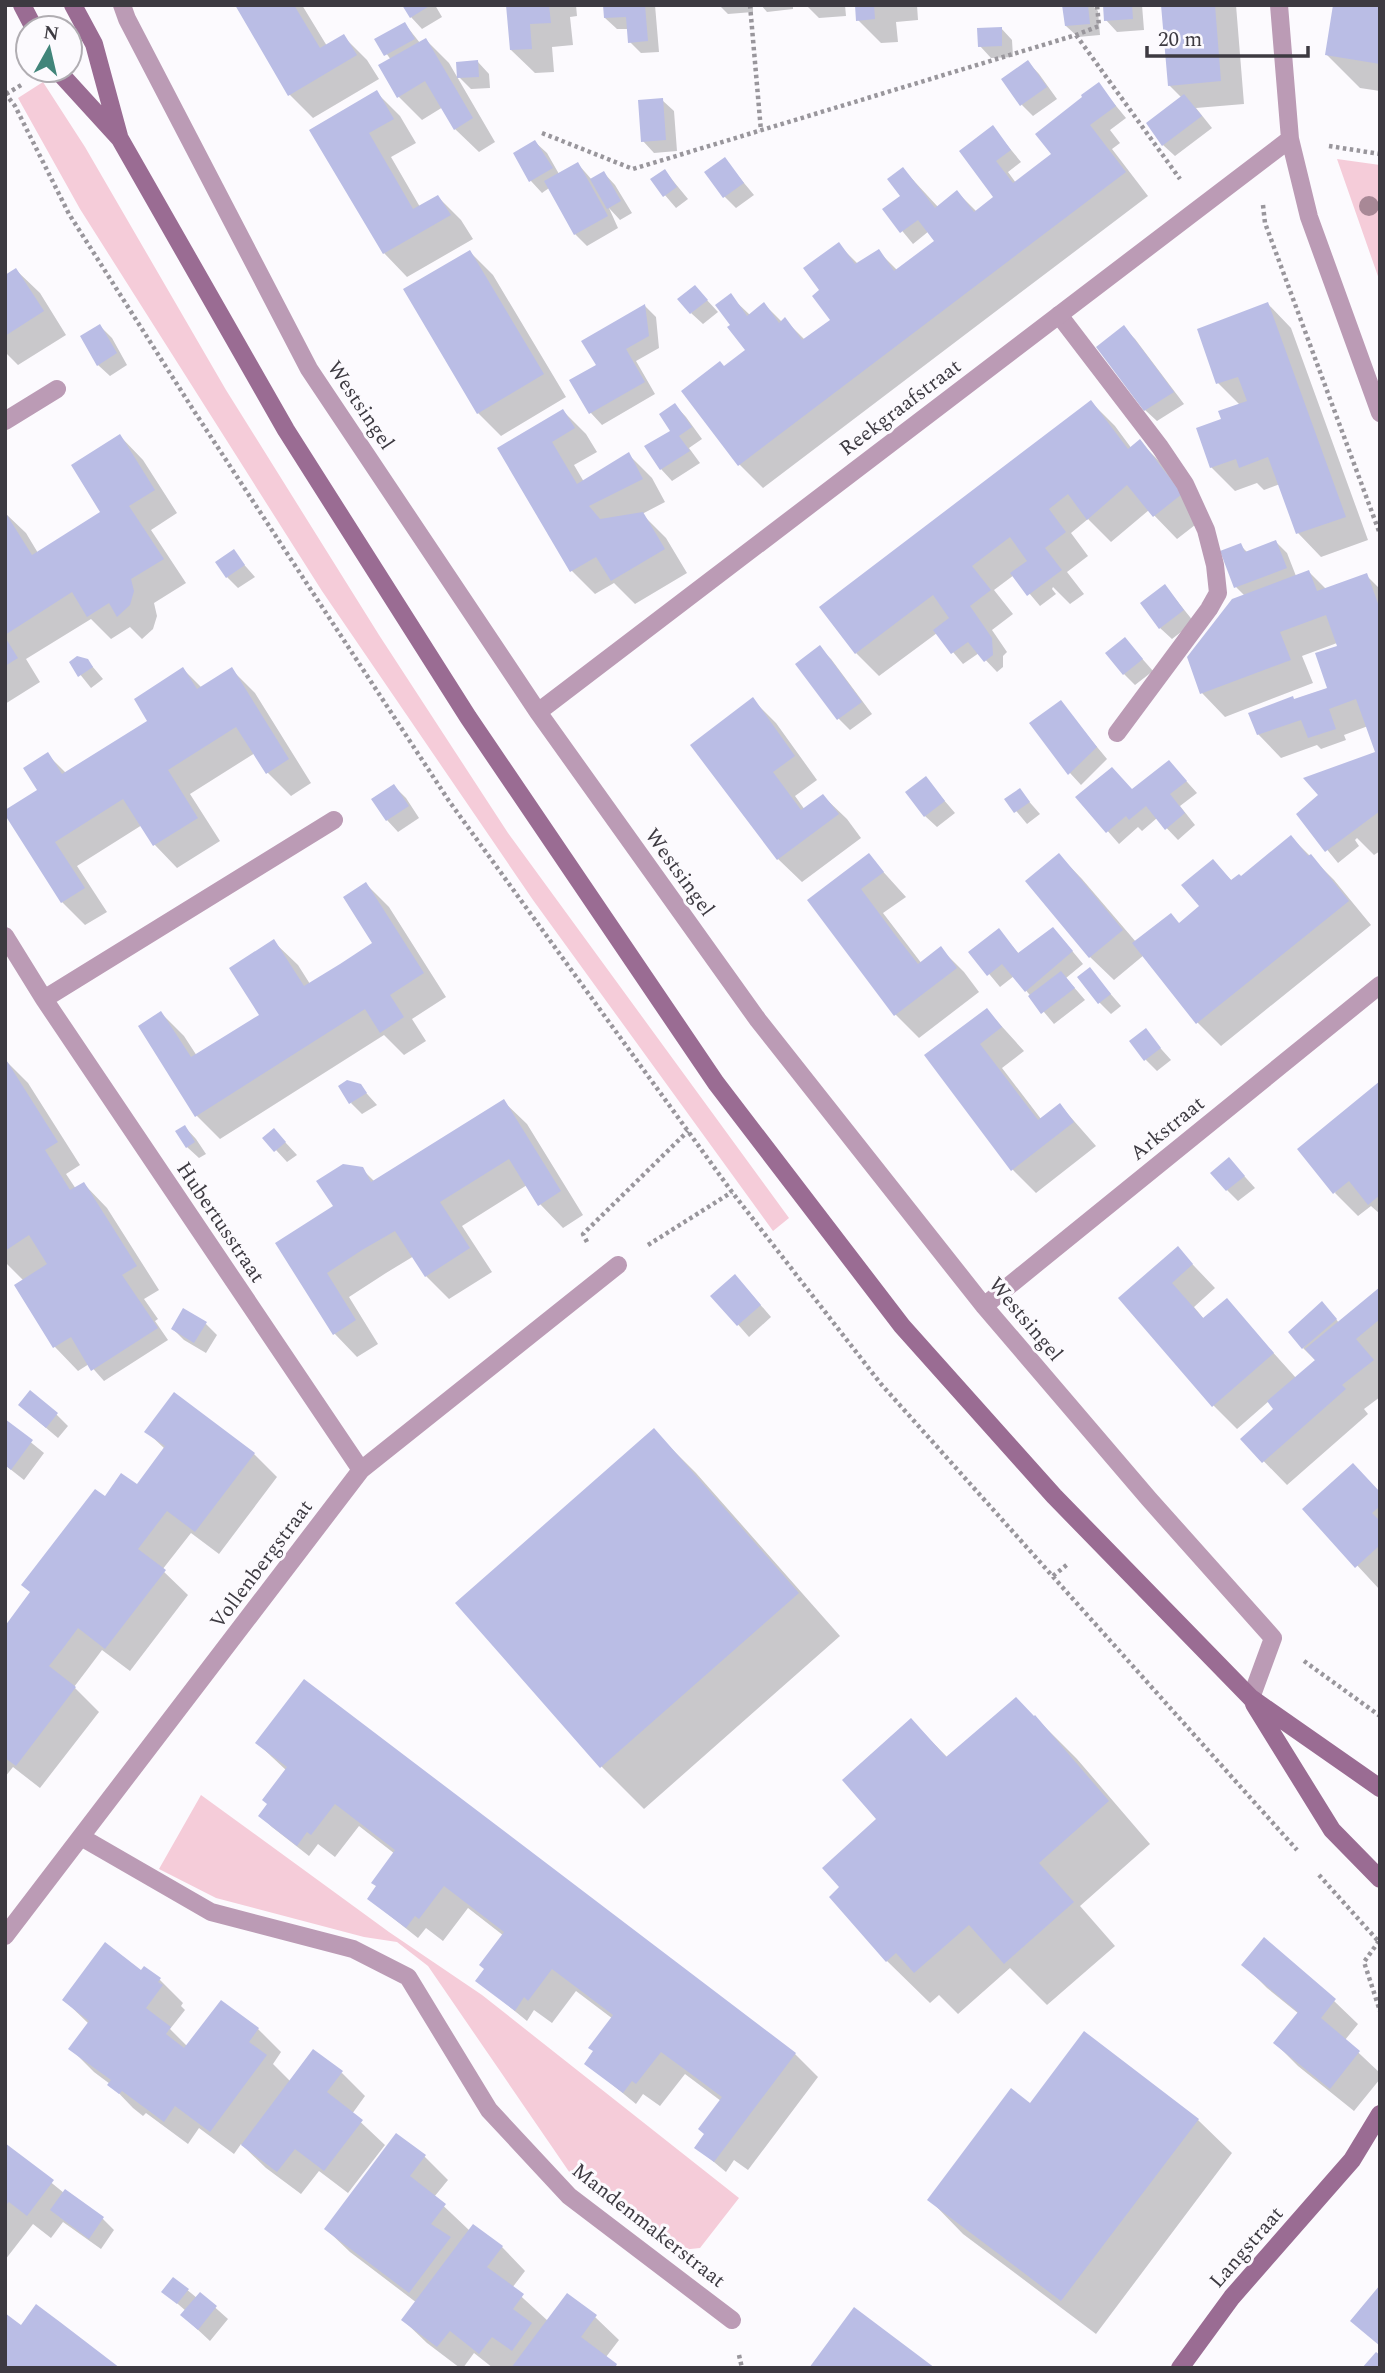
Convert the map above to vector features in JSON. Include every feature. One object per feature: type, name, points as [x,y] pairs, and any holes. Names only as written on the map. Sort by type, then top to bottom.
[{"type":"main road","points":[[73,5],[93,44],[120,139]]},
{"type":"main road","points":[[70,84],[120,139],[286,430],[468,717],[716,1083],[902,1326],[1055,1496],[1251,1698],[1380,1788]]},
{"type":"main road","points":[[1251,1698],[1332,1830],[1380,1880]]},
{"type":"main road","name":"Langstraat","points":[[1180,2368],[1232,2297],[1352,2160],[1380,2114]]},
{"type":"main road","name":"Langstraat","points":[[1352,2160],[1380,2141]]},
{"type":"street","name":"Westsingel","points":[[122,5],[309,369],[538,712],[758,1020],[984,1306],[1149,1499],[1273,1638]]},
{"type":"street","points":[[1279,5],[1290,139],[1309,217],[1380,413]]},
{"type":"street","name":"Reekgraafstraat","points":[[538,712],[1290,139]]},
{"type":"street","points":[[1059,315],[1185,484],[1206,530],[1215,565],[1218,593],[1209,609],[1117,733]]},
{"type":"street","points":[[5,421],[57,389]]},
{"type":"street","points":[[44,999],[334,820]]},
{"type":"street","name":"Hubertusstraat","points":[[5,936],[44,999],[361,1470]]},
{"type":"street","name":"Arkstraat","points":[[984,1306],[1380,985]]},
{"type":"street","name":"Vollenbergstraat","points":[[5,1936],[361,1470],[613,1269]]},
{"type":"street","points":[[1251,1698],[1273,1638]]},
{"type":"street","name":"Mandenmakerstraat","points":[[81,1837],[211,1912],[353,1949],[408,1978],[489,2110],[569,2196],[732,2320]]},
{"type":"path","points":[[750,5],[761,131]]},
{"type":"path","points":[[542,132],[633,169],[1076,35],[1099,26],[1097,5]]},
{"type":"path","points":[[1076,35],[1201,208]]},
{"type":"path","points":[[1290,139],[1380,154]]},
{"type":"path","points":[[688,1131],[583,1234],[613,1269],[732,1192]]},
{"type":"path","points":[[1273,1638],[1380,1716]]},
{"type":"path","points":[[1380,1941],[1364,1962],[1380,2011]]},
{"type":"shaded area","points":[[44,84],[85,147],[226,390],[379,635],[508,833],[789,1218],[773,1231],[533,900],[322,591],[80,209],[18,98]]},
{"type":"shaded area","points":[[1337,159],[1380,165],[1380,282]]},
{"type":"shaded area","points":[[201,1795],[389,1932],[482,1995],[739,2198],[700,2248],[681,2250],[661,2243],[572,2176],[428,1966],[397,1942],[364,1937],[216,1898],[159,1869]]},
{"type":"building","points":[[235,5],[294,5],[320,48],[344,34],[357,55],[288,96]]},
{"type":"building","points":[[402,5],[431,5],[410,18]]},
{"type":"building","points":[[506,5],[549,5],[551,23],[530,24],[532,49],[510,50]]},
{"type":"building","points":[[603,5],[645,5],[648,41],[628,43],[626,17],[604,18]]},
{"type":"building","points":[[855,5],[874,5],[875,19],[856,21]]},
{"type":"building","points":[[1062,5],[1088,5],[1090,24],[1065,26]]},
{"type":"building","points":[[1103,5],[1132,5],[1133,19],[1104,21]]},
{"type":"building","points":[[1161,5],[1215,5],[1221,81],[1168,86]]},
{"type":"building","points":[[1333,5],[1380,5],[1380,64],[1325,55]]},
{"type":"building","points":[[405,22],[415,39],[384,56],[374,39]]},
{"type":"building","points":[[1002,27],[1002,46],[978,47],[977,28]]},
{"type":"building","points":[[426,38],[473,118],[454,130],[425,81],[397,98],[378,65]]},
{"type":"building","points":[[478,60],[479,77],[457,78],[456,62]]},
{"type":"building","points":[[1028,60],[1047,87],[1020,106],[1001,79]]},
{"type":"building","points":[[1099,82],[1116,106],[1090,125],[1126,172],[738,466],[681,391],[720,361],[724,366],[745,350],[727,327],[730,325],[715,305],[731,293],[747,316],[764,302],[779,323],[785,317],[802,340],[830,320],[812,296],[819,290],[803,268],[839,242],[855,264],[879,249],[894,271],[934,241],[918,220],[900,233],[882,209],[900,196],[887,179],[903,167],[935,208],[957,190],[974,212],[993,197],[959,151],[993,125],[1011,150],[996,161],[1013,183],[1051,154],[1035,134]]},
{"type":"building","points":[[377,90],[394,119],[369,133],[413,209],[438,195],[451,215],[383,254],[309,130]]},
{"type":"building","points":[[1184,94],[1202,116],[1162,146],[1146,123]]},
{"type":"building","points":[[663,98],[666,140],[641,142],[638,100]]},
{"type":"building","points":[[535,140],[553,168],[529,182],[513,153]]},
{"type":"building","points":[[725,157],[744,183],[723,198],[704,172]]},
{"type":"building","points":[[578,162],[608,216],[574,235],[544,181]]},
{"type":"building","points":[[665,169],[677,187],[663,197],[650,179]]},
{"type":"building","points":[[604,171],[621,201],[607,209],[590,179]]},
{"type":"building","points":[[470,250],[544,374],[477,414],[403,289]]},
{"type":"building","points":[[16,268],[44,311],[5,336],[5,275]]},
{"type":"building","points":[[695,285],[708,300],[690,314],[677,299]]},
{"type":"building","points":[[1268,302],[1346,517],[1296,534],[1268,457],[1239,468],[1236,459],[1210,468],[1196,428],[1221,419],[1218,411],[1247,401],[1238,377],[1216,384],[1197,329]]},
{"type":"building","points":[[645,304],[649,336],[626,349],[645,382],[589,414],[569,380],[596,365],[581,341]]},
{"type":"building","points":[[100,324],[117,353],[97,366],[80,336]]},
{"type":"building","points":[[1124,325],[1174,392],[1144,411],[1096,347]]},
{"type":"building","points":[[1091,400],[1128,449],[1140,439],[1182,494],[1153,517],[1127,485],[1087,520],[1068,494],[1049,509],[1066,532],[1045,548],[1062,570],[1027,596],[1010,573],[1027,561],[1010,537],[972,566],[991,590],[970,606],[992,638],[993,655],[984,662],[968,642],[951,654],[933,630],[949,618],[933,595],[855,654],[819,607]]},
{"type":"building","points":[[675,403],[692,427],[679,436],[690,451],[660,470],[644,446],[670,431],[659,414]]},
{"type":"building","points":[[563,409],[575,428],[552,442],[577,484],[629,452],[643,479],[589,506],[600,519],[643,512],[665,549],[611,581],[596,557],[570,572],[497,448]]},
{"type":"building","points":[[120,434],[155,490],[129,506],[164,559],[131,579],[134,591],[130,605],[117,617],[109,603],[87,617],[72,592],[5,635],[5,512],[32,555],[100,512],[71,465]]},
{"type":"building","points":[[1276,540],[1287,568],[1234,588],[1220,551],[1241,543],[1245,552]]},
{"type":"building","points":[[234,549],[245,565],[226,578],[215,562]]},
{"type":"building","points":[[1309,570],[1317,591],[1367,573],[1380,609],[1380,811],[1325,852],[1296,814],[1318,795],[1303,778],[1375,752],[1356,699],[1329,709],[1336,729],[1308,738],[1301,720],[1257,735],[1248,713],[1293,696],[1294,699],[1327,688],[1315,653],[1337,646],[1326,615],[1280,632],[1291,660],[1200,694],[1187,657],[1232,599]]},
{"type":"building","points":[[1165,584],[1184,610],[1159,629],[1140,603]]},
{"type":"building","points":[[5,637],[18,658],[5,666]]},
{"type":"building","points":[[1125,637],[1143,659],[1123,675],[1105,653]]},
{"type":"building","points":[[820,645],[862,702],[837,720],[795,664]]},
{"type":"building","points":[[77,656],[88,659],[93,667],[78,677],[69,662]]},
{"type":"building","points":[[183,667],[197,689],[232,667],[289,759],[266,774],[236,727],[168,770],[198,818],[153,846],[123,799],[55,842],[85,888],[61,903],[5,815],[5,810],[37,790],[23,768],[48,752],[62,774],[147,721],[134,699]]},
{"type":"building","points":[[753,697],[795,756],[773,772],[801,810],[823,794],[839,814],[777,860],[690,745]]},
{"type":"building","points":[[1061,700],[1097,747],[1068,775],[1029,723]]},
{"type":"building","points":[[1169,760],[1187,781],[1170,794],[1185,813],[1165,830],[1146,806],[1129,820],[1126,816],[1106,833],[1075,797],[1112,767],[1132,789]]},
{"type":"building","points":[[926,776],[945,801],[924,817],[905,792]]},
{"type":"building","points":[[394,784],[409,806],[386,821],[371,799]]},
{"type":"building","points":[[1020,788],[1030,802],[1014,813],[1004,799]]},
{"type":"building","points":[[1291,835],[1308,856],[1311,854],[1349,901],[1196,1024],[1132,943],[1171,913],[1179,923],[1199,906],[1181,885],[1213,859],[1231,880],[1239,874],[1241,876]]},
{"type":"building","points":[[869,853],[884,872],[861,889],[896,936],[918,964],[941,946],[957,968],[894,1016],[807,900]]},
{"type":"building","points":[[1059,853],[1123,930],[1089,958],[1025,881]]},
{"type":"building","points":[[366,882],[424,973],[390,995],[404,1017],[380,1033],[365,1009],[195,1117],[138,1026],[161,1011],[191,1057],[259,1015],[229,968],[274,939],[304,986],[340,964],[372,943],[343,897]]},
{"type":"building","points":[[1053,927],[1073,951],[1025,992],[1002,964],[987,976],[968,952],[999,928],[1018,953]]},
{"type":"building","points":[[1090,967],[1111,994],[1098,1004],[1077,977]]},
{"type":"building","points":[[1061,971],[1075,988],[1041,1014],[1028,996]]},
{"type":"building","points":[[987,1008],[1002,1027],[980,1044],[1038,1120],[1060,1103],[1074,1122],[1011,1171],[924,1055]]},
{"type":"building","points":[[1146,1028],[1161,1048],[1144,1061],[1129,1041]]},
{"type":"building","points":[[5,1058],[58,1142],[45,1150],[70,1190],[84,1182],[137,1266],[122,1275],[158,1328],[91,1371],[71,1337],[53,1348],[14,1285],[47,1264],[29,1235],[5,1251]]},
{"type":"building","points":[[347,1080],[361,1084],[367,1093],[349,1104],[338,1086]]},
{"type":"building","points":[[1380,1081],[1380,1195],[1368,1205],[1349,1181],[1333,1194],[1297,1149]]},
{"type":"building","points":[[504,1099],[561,1191],[538,1206],[509,1159],[440,1202],[470,1248],[425,1277],[395,1231],[362,1250],[327,1273],[356,1320],[333,1335],[275,1243],[333,1206],[316,1181],[343,1164],[363,1167],[371,1182]]},
{"type":"building","points":[[185,1125],[195,1142],[186,1148],[175,1131]]},
{"type":"building","points":[[274,1128],[286,1142],[274,1152],[262,1138]]},
{"type":"building","points":[[1229,1157],[1245,1176],[1226,1191],[1210,1173]]},
{"type":"building","points":[[1178,1246],[1193,1264],[1172,1283],[1203,1318],[1227,1298],[1274,1353],[1212,1407],[1118,1298]]},
{"type":"building","points":[[735,1274],[761,1305],[737,1326],[710,1296]]},
{"type":"building","points":[[1380,1287],[1380,1319],[1356,1339],[1374,1360],[1342,1385],[1346,1389],[1262,1463],[1240,1439],[1273,1409],[1267,1401],[1315,1360],[1305,1349]]},
{"type":"building","points":[[1322,1301],[1337,1319],[1302,1349],[1288,1332]]},
{"type":"building","points":[[183,1308],[207,1322],[194,1343],[171,1329]]},
{"type":"building","points":[[30,1390],[58,1413],[46,1428],[18,1405]]},
{"type":"building","points":[[174,1392],[255,1453],[195,1532],[167,1511],[138,1549],[166,1570],[105,1649],[78,1628],[49,1666],[76,1687],[16,1766],[5,1758],[5,1626],[30,1592],[21,1585],[95,1489],[105,1496],[121,1473],[137,1484],[165,1446],[144,1432]]},
{"type":"building","points":[[5,1419],[33,1440],[11,1470],[5,1465]]},
{"type":"building","points":[[654,1428],[799,1593],[600,1768],[455,1603]]},
{"type":"building","points":[[1353,1463],[1380,1492],[1380,1506],[1372,1513],[1380,1521],[1380,1545],[1355,1568],[1302,1509]]},
{"type":"building","points":[[304,1679],[796,2053],[714,2162],[694,2148],[704,2134],[698,2129],[722,2097],[661,2052],[636,2084],[632,2081],[623,2093],[584,2064],[593,2051],[588,2048],[613,2015],[552,1969],[528,2001],[524,1997],[515,2011],[475,1981],[484,1969],[479,1965],[504,1932],[444,1886],[419,1919],[415,1916],[406,1928],[367,1899],[376,1886],[371,1883],[395,1850],[335,1804],[311,1835],[307,1832],[297,1846],[258,1816],[267,1804],[262,1800],[287,1767],[255,1743]]},
{"type":"building","points":[[1016,1697],[1035,1715],[1109,1801],[1039,1863],[1074,1902],[1004,1964],[969,1925],[914,1973],[896,1953],[886,1962],[829,1897],[839,1887],[822,1868],[876,1819],[842,1780],[911,1718],[946,1757]]},
{"type":"building","points":[[1264,1937],[1336,1999],[1321,2018],[1360,2051],[1330,2089],[1273,2043],[1298,2012],[1241,1965]]},
{"type":"building","points":[[105,1942],[141,1970],[144,1966],[161,1978],[158,1982],[163,1985],[146,2008],[171,2027],[166,2034],[184,2048],[221,2000],[259,2028],[249,2042],[267,2055],[210,2132],[175,2106],[164,2122],[122,2091],[119,2094],[107,2085],[111,2080],[68,2049],[89,2021],[62,2000]]},
{"type":"building","points":[[1084,2031],[1199,2119],[1061,2301],[927,2200],[1011,2088],[1030,2103]]},
{"type":"building","points":[[313,2049],[343,2071],[327,2092],[363,2120],[324,2171],[295,2149],[277,2172],[241,2145]]},
{"type":"building","points":[[396,2133],[426,2155],[410,2176],[446,2204],[431,2224],[451,2237],[409,2293],[324,2229]]},
{"type":"building","points":[[5,2143],[54,2180],[27,2216],[9,2202],[5,2206]]},
{"type":"building","points":[[65,2189],[104,2217],[89,2239],[50,2210]]},
{"type":"building","points":[[473,2224],[503,2246],[487,2267],[524,2294],[513,2309],[532,2323],[512,2351],[492,2337],[479,2354],[450,2331],[437,2347],[401,2320]]},
{"type":"building","points":[[173,2277],[189,2289],[177,2304],[161,2292]]},
{"type":"building","points":[[1380,2285],[1380,2346],[1350,2321]]},
{"type":"building","points":[[200,2292],[217,2306],[198,2330],[180,2315]]},
{"type":"building","points":[[567,2293],[597,2315],[581,2337],[617,2364],[615,2368],[511,2368]]},
{"type":"building","points":[[36,2304],[120,2368],[5,2368],[5,2313],[21,2325]]},
{"type":"building","points":[[854,2307],[935,2368],[809,2368]]},
{"type":"building","points":[[1376,2352],[1380,2355],[1380,2368],[1362,2368]]}]
